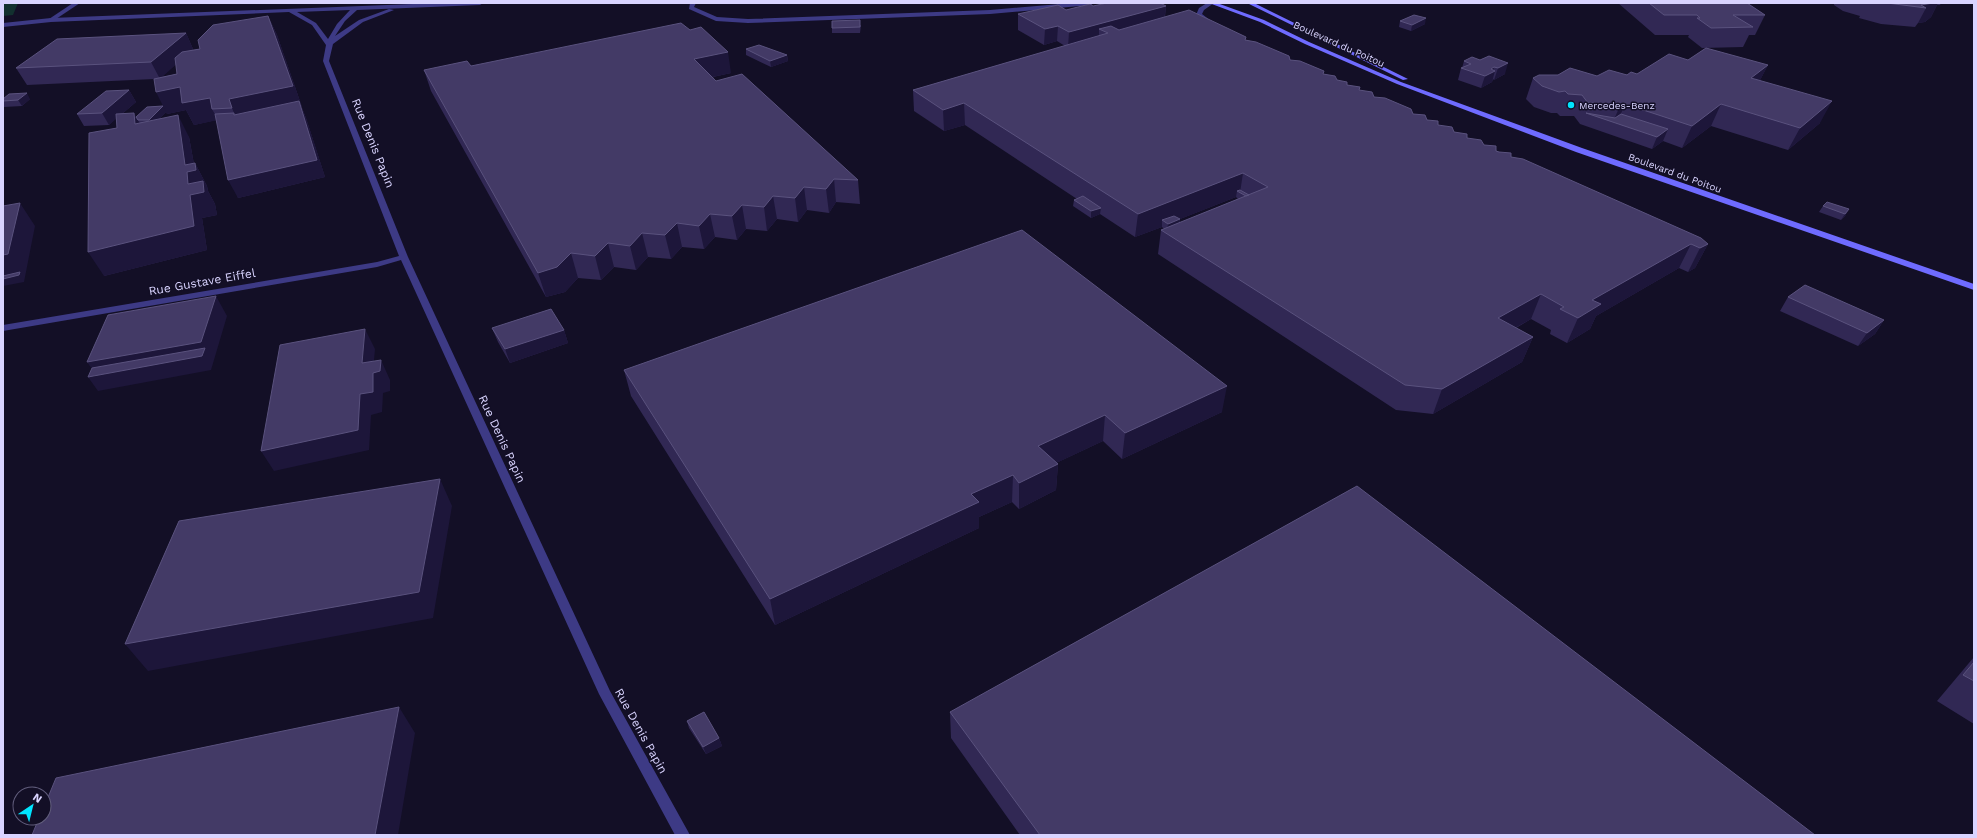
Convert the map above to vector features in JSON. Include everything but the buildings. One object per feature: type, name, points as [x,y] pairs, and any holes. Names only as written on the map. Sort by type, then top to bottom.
[{"type":"main road","name":"Boulevard du Poitou","points":[[1212,3],[1262,21],[1307,43],[1399,83],[1601,158],[1974,287]]},
{"type":"main road","name":"Boulevard du Poitou","points":[[1250,3],[1457,104]]},
{"type":"main road","name":"Boulevard du Poitou","points":[[1887,258],[1974,292]]},
{"type":"street","points":[[51,20],[77,3]]},
{"type":"street","points":[[3,25],[51,20],[480,3]]},
{"type":"street","points":[[694,3],[691,8],[716,19],[748,21],[990,12],[1091,3]]},
{"type":"street","points":[[1212,3],[1201,9],[1199,15],[1213,25]]},
{"type":"street","points":[[328,44],[361,21],[401,6]]},
{"type":"street","points":[[328,44],[346,17],[355,8]]},
{"type":"street","points":[[289,11],[312,22],[320,29],[328,44]]},
{"type":"street","name":"Rue Denis Papin","points":[[328,44],[326,61],[404,257],[605,694],[683,835]]},
{"type":"street","name":"Rue Gustave Eiffel","points":[[3,328],[370,266],[404,257]]},
{"type":"green space","points":[[3,3],[18,3],[13,15],[3,16]]},
{"type":"place","name":"Mercedes-Benz","points":[[1571,105]]}]
